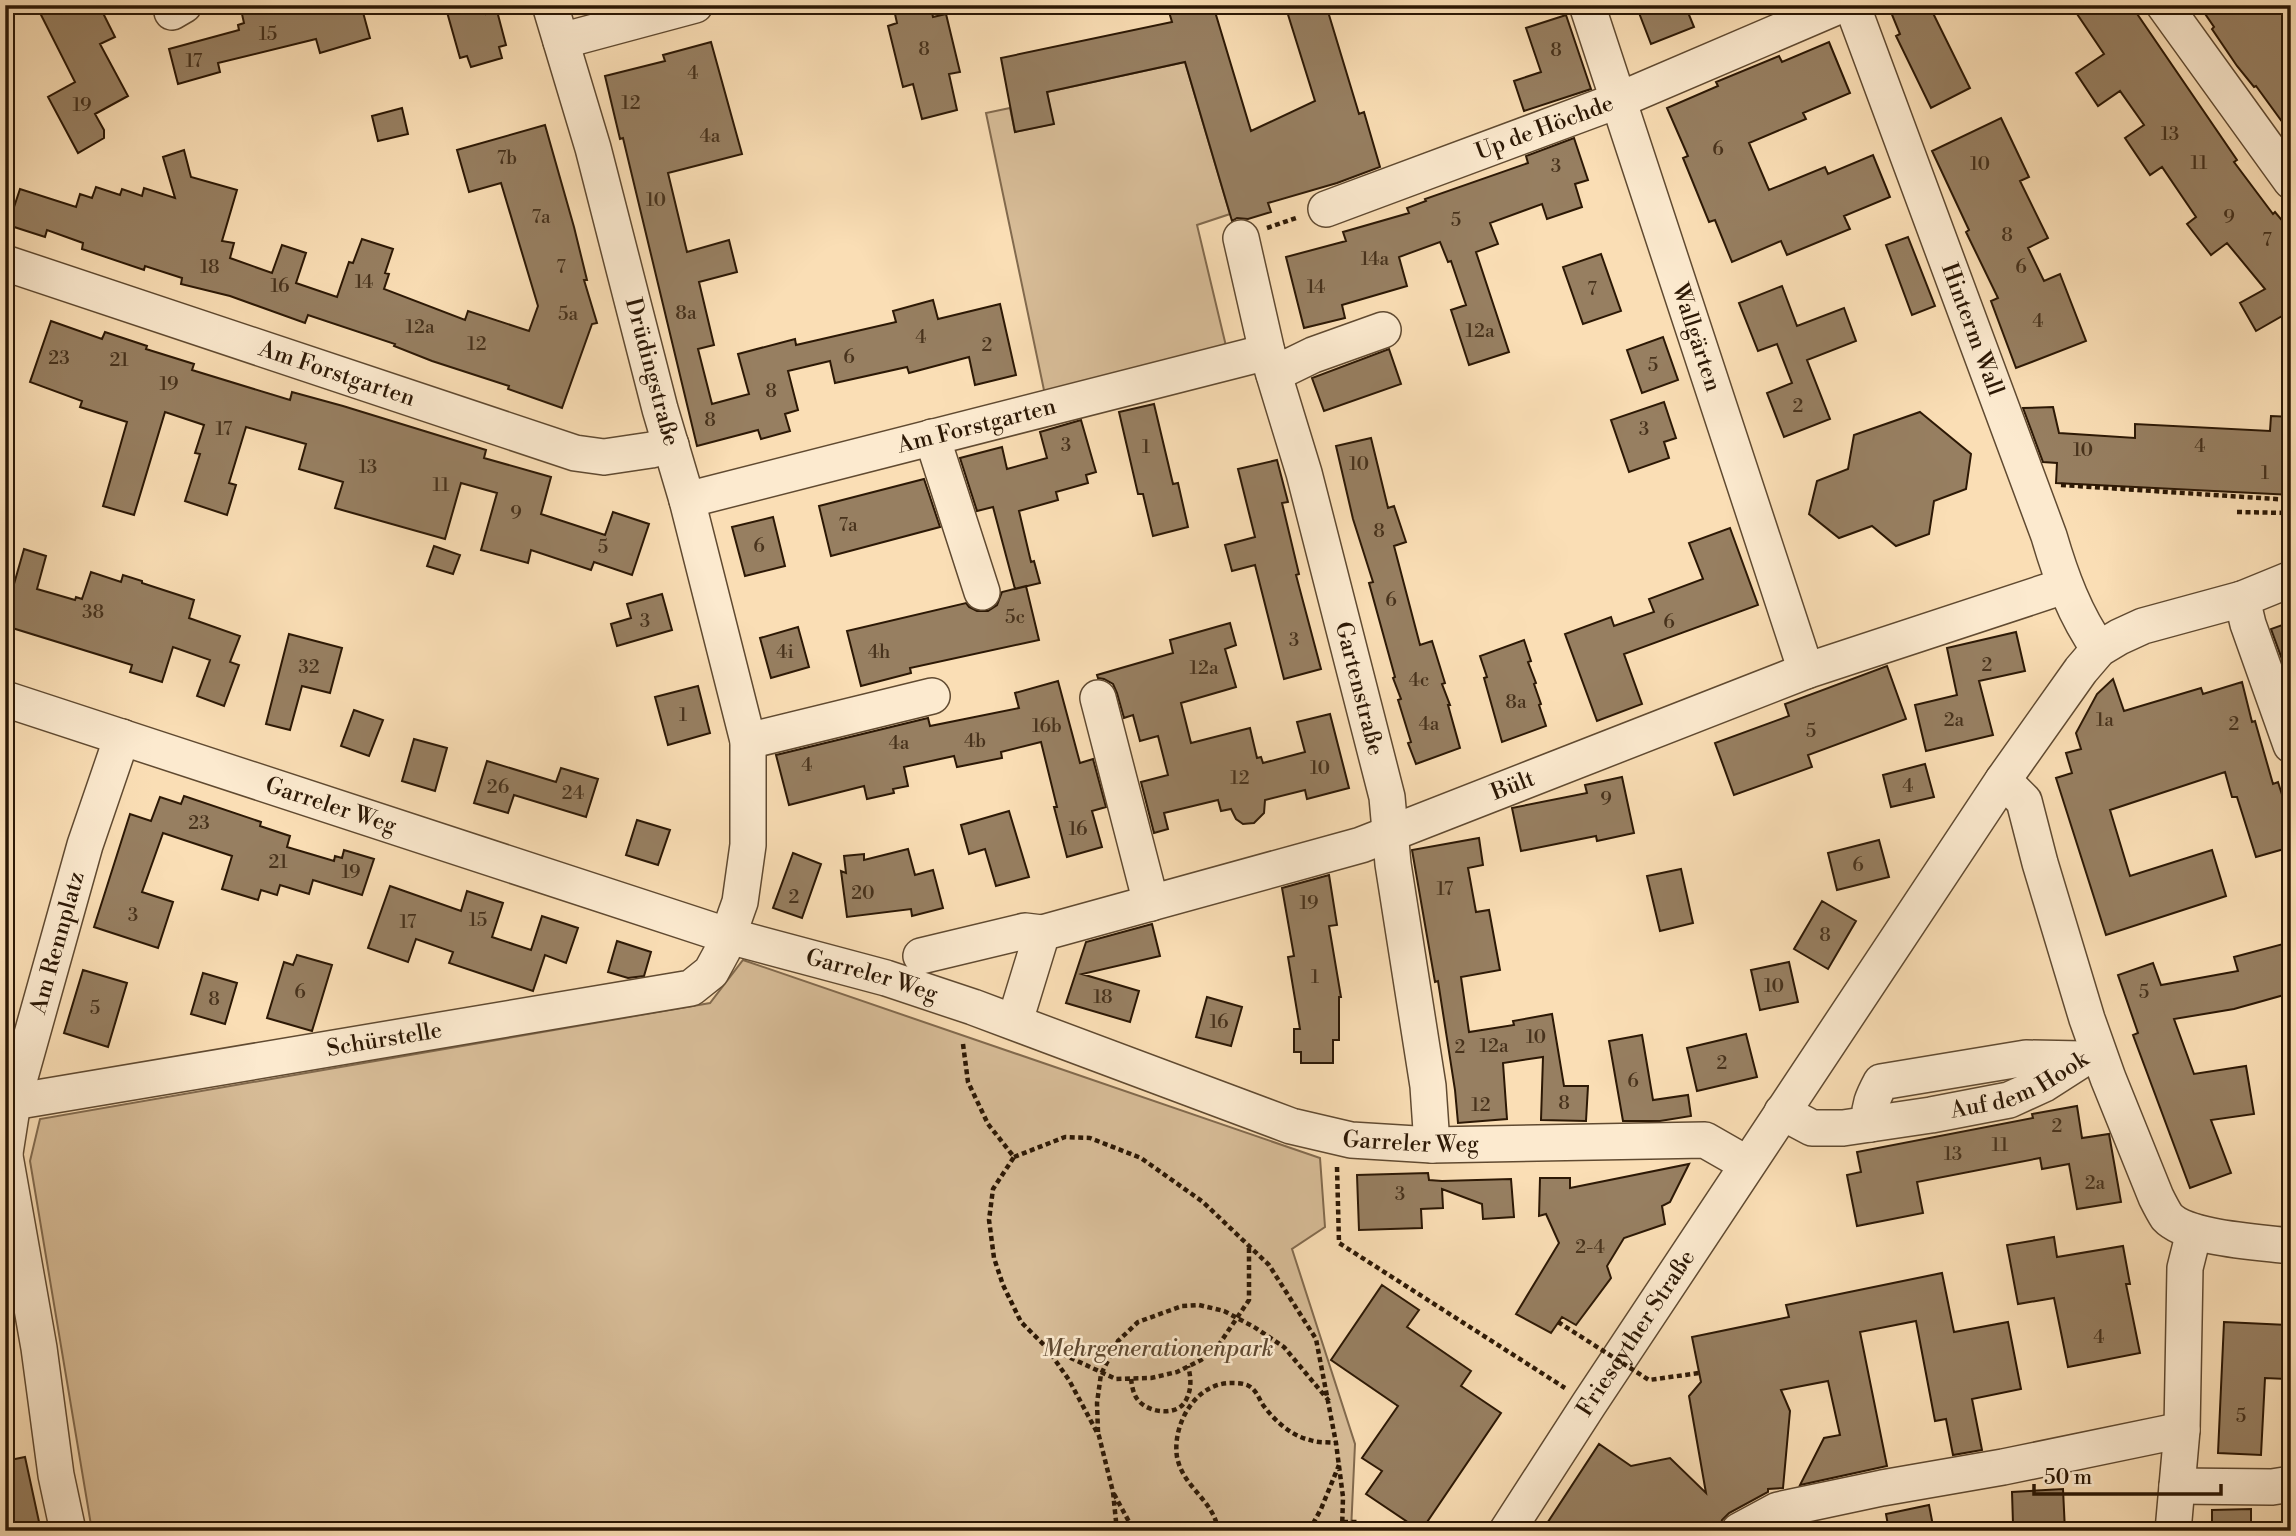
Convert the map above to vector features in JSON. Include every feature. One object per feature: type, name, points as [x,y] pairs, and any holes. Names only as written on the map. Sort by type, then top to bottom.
[{"type":"street","name":"Drüdingstraße","points":[[550,5],[593,148],[748,741],[748,845],[740,902],[729,936]]},
{"type":"street","points":[[561,41],[695,5]]},
{"type":"street","name":"Wallgärten","points":[[1587,5],[1806,671]]},
{"type":"street","name":"Up de Höchde","points":[[1326,209],[1619,100],[1840,5]]},
{"type":"street","name":"Hinterm Wall","points":[[1852,5],[2049,536],[2064,586],[2088,634],[2099,649]]},
{"type":"street","points":[[2164,5],[2291,181]]},
{"type":"street","name":"Gartenstraße","points":[[1241,238],[1270,363],[1311,500],[1387,797],[1393,864],[1428,1086],[1432,1145]]},
{"type":"street","name":"Am Forstgarten","points":[[5,263],[575,453],[604,457],[671,445]]},
{"type":"street","name":"Am Forstgarten","points":[[687,500],[933,437],[1313,355],[1384,330]]},
{"type":"street","points":[[933,437],[982,593]]},
{"type":"street","points":[[1765,1138],[2003,779],[2063,693],[2099,649],[2143,626],[2242,599],[2291,579]]},
{"type":"street","name":"Bült","points":[[921,956],[1025,932],[1042,933],[1361,845],[1806,671],[2064,586]]},
{"type":"street","points":[[2242,599],[2248,624],[2291,745]]},
{"type":"street","points":[[748,741],[932,696]]},
{"type":"street","points":[[1098,698],[1151,903]]},
{"type":"street","name":"Garreler Weg","points":[[5,699],[729,936],[886,978],[1015,1021],[1291,1126],[1351,1140],[1432,1145],[1765,1138]]},
{"type":"street","name":"Am Rennplatz","points":[[68,1531],[39,1348],[10,1214],[5,1154],[9,1101],[86,845],[122,737]]},
{"type":"street","name":"Auf dem Hook","points":[[1765,1138],[1812,1128],[1843,1128],[1931,1115],[2009,1100],[2043,1084],[2090,1054],[2069,963],[2024,801],[2003,779]]},
{"type":"street","points":[[1015,1021],[1042,933]]},
{"type":"street","name":"Schürstelle","points":[[9,1101],[691,988],[710,971],[729,936]]},
{"type":"street","points":[[2090,1054],[2167,1217],[2194,1232],[2291,1246]]},
{"type":"street","name":"Friesoyther Straße","points":[[1507,1531],[1765,1138]]},
{"type":"street","points":[[2173,1531],[2182,1430],[2185,1268],[2194,1232]]},
{"type":"street","points":[[1739,1531],[1778,1510],[2182,1430]]},
{"type":"street","points":[[2177,1486],[2272,1487],[2291,1484]]},
{"type":"path","points":[[1241,238],[1326,209]]},
{"type":"path","points":[[2029,484],[2291,500]]},
{"type":"path","points":[[2237,512],[2291,513]]},
{"type":"path","points":[[963,1044],[968,1082],[988,1124],[1014,1157]]},
{"type":"path","points":[[1117,1531],[1113,1492],[1098,1436],[1069,1380],[1046,1347],[1021,1322],[993,1258],[989,1220],[993,1189],[1014,1157],[1065,1137],[1090,1138],[1141,1158],[1203,1202],[1269,1265],[1316,1339],[1339,1464],[1343,1497],[1342,1531]]},
{"type":"path","points":[[1337,1137],[1339,1243],[1589,1404]]},
{"type":"path","points":[[1046,1347],[1116,1379],[1151,1378],[1177,1372],[1201,1360],[1218,1346],[1249,1300],[1249,1245]]},
{"type":"path","points":[[1098,1436],[1097,1403],[1101,1374],[1118,1341],[1138,1322],[1182,1306],[1199,1305],[1224,1311],[1283,1347],[1329,1401]]},
{"type":"path","points":[[1558,1322],[1649,1380],[1699,1373]]},
{"type":"path","points":[[1131,1379],[1139,1402],[1148,1408],[1165,1412],[1183,1404],[1191,1378],[1188,1366]]},
{"type":"path","points":[[1218,1531],[1212,1511],[1182,1475],[1177,1455],[1177,1432],[1188,1409],[1202,1393],[1223,1383],[1244,1384],[1255,1390],[1263,1405],[1283,1427],[1308,1440],[1336,1443]]},
{"type":"path","points":[[1183,1404],[1188,1409]]},
{"type":"path","points":[[1309,1531],[1339,1464]]},
{"type":"path","points":[[1113,1492],[1134,1531]]},
{"type":"path","points":[[1343,1522],[1359,1522]]},
{"type":"green space","points":[[1185,62],[1230,214],[1197,225],[1226,346],[1045,395],[986,113],[1010,108],[1015,132],[1053,124],[1047,92]]},
{"type":"green space","name":"Mehrgenerationenpark","points":[[743,960],[1320,1158],[1325,1227],[1292,1249],[1355,1444],[1351,1531],[92,1531],[30,1161],[40,1119],[710,1003]]},
{"type":"building","points":[[36,5],[99,5],[115,37],[100,44],[128,96],[95,114],[104,130],[104,138],[78,153],[48,97],[75,82]]},
{"type":"building","points":[[240,5],[361,5],[370,38],[320,53],[316,39],[218,63],[220,72],[178,84],[169,49],[239,30],[238,25],[244,23]]},
{"type":"building","points":[[445,5],[483,5],[486,14],[497,11],[506,45],[499,47],[502,58],[471,67],[467,56],[460,58]]},
{"type":"building","points":[[893,5],[930,5],[933,17],[946,14],[960,72],[949,74],[957,110],[922,119],[913,84],[903,87],[888,26],[897,23]]},
{"type":"building","points":[[1167,5],[1213,5],[1251,131],[1315,101],[1285,5],[1326,5],[1359,114],[1364,112],[1380,167],[1268,203],[1271,212],[1232,221],[1185,62],[1047,92],[1054,124],[1015,132],[1001,58],[1172,22]]},
{"type":"building","points":[[1636,5],[1685,5],[1694,27],[1651,44]]},
{"type":"building","points":[[1888,5],[1929,5],[1970,88],[1931,108],[1896,36],[1900,34]]},
{"type":"building","points":[[2071,5],[2131,5],[2237,160],[2234,162],[2273,214],[2275,212],[2291,231],[2291,311],[2256,331],[2240,303],[2265,289],[2227,243],[2211,255],[2187,224],[2196,217],[2162,167],[2150,175],[2125,138],[2144,125],[2120,91],[2098,106],[2076,73],[2104,54]]},
{"type":"building","points":[[2199,5],[2291,5],[2291,134],[2256,86],[2254,87],[2237,66]]},
{"type":"building","points":[[1566,15],[1591,89],[1524,111],[1514,81],[1541,72],[1526,28]]},
{"type":"building","points":[[711,42],[742,154],[668,173],[687,252],[729,240],[737,272],[699,282],[714,345],[698,349],[712,404],[749,394],[738,354],[795,339],[796,345],[896,322],[893,311],[933,300],[938,319],[1000,304],[1016,375],[975,385],[969,357],[909,373],[907,367],[835,383],[830,361],[788,371],[798,410],[785,414],[790,431],[761,439],[758,430],[697,446],[623,138],[620,139],[605,76],[665,61],[663,55]]},
{"type":"building","points":[[1829,42],[1850,93],[1803,113],[1806,119],[1749,143],[1769,190],[1825,167],[1828,174],[1873,155],[1890,197],[1844,216],[1850,229],[1787,255],[1781,241],[1732,262],[1715,220],[1709,222],[1683,158],[1688,156],[1667,108],[1718,86],[1716,82],[1779,56],[1782,62]]},
{"type":"building","points":[[402,108],[408,134],[378,141],[372,116]]},
{"type":"building","points":[[2001,118],[2029,177],[2020,181],[2048,238],[2028,248],[2044,281],[2060,274],[2086,341],[2016,368],[1991,301],[1998,298],[1966,232],[1969,230],[1932,151]]},
{"type":"building","points":[[545,125],[574,227],[587,280],[584,280],[597,323],[592,324],[562,408],[508,389],[509,386],[432,361],[394,346],[395,344],[308,315],[305,323],[230,296],[181,284],[182,278],[145,266],[144,270],[82,249],[83,243],[47,230],[45,237],[8,225],[20,189],[76,207],[80,194],[92,198],[96,187],[120,195],[122,189],[142,196],[144,188],[175,198],[163,157],[184,150],[191,177],[237,190],[222,241],[234,243],[230,258],[272,273],[282,245],[306,253],[296,283],[337,297],[349,262],[353,263],[362,239],[393,249],[385,273],[389,274],[384,289],[465,320],[468,311],[529,331],[538,306],[501,183],[469,192],[457,150]]},
{"type":"building","points":[[1574,138],[1588,180],[1575,184],[1582,207],[1547,219],[1542,204],[1490,223],[1498,244],[1476,252],[1509,352],[1469,365],[1451,310],[1466,305],[1451,261],[1448,262],[1440,242],[1399,257],[1407,286],[1342,305],[1345,318],[1304,328],[1286,257],[1346,241],[1343,232],[1409,213],[1407,208],[1426,201],[1425,199],[1528,163],[1526,156]]},
{"type":"building","points":[[1908,237],[1935,306],[1912,315],[1886,245]]},
{"type":"building","points":[[1601,254],[1621,311],[1583,324],[1563,267]]},
{"type":"building","points":[[1782,286],[1797,326],[1844,308],[1856,341],[1807,360],[1830,419],[1784,437],[1767,393],[1792,383],[1777,344],[1758,351],[1739,303]]},
{"type":"building","points":[[51,321],[102,339],[105,332],[147,346],[146,349],[194,364],[192,370],[290,400],[292,392],[486,450],[484,458],[551,477],[541,514],[605,535],[613,512],[649,524],[632,575],[594,562],[591,570],[531,550],[528,563],[481,550],[497,493],[461,483],[445,539],[335,508],[343,482],[299,469],[306,444],[246,427],[229,483],[236,485],[227,515],[185,501],[200,454],[195,453],[204,425],[165,412],[134,515],[103,506],[127,422],[80,407],[82,401],[30,382]]},
{"type":"building","points":[[1663,337],[1678,380],[1642,393],[1627,350]]},
{"type":"building","points":[[1389,349],[1401,384],[1324,411],[1312,378]]},
{"type":"building","points":[[1664,402],[1676,438],[1664,442],[1669,458],[1629,472],[1611,420]]},
{"type":"building","points":[[1154,404],[1173,484],[1178,483],[1188,527],[1153,536],[1143,494],[1138,494],[1119,412]]},
{"type":"building","points":[[2053,407],[2059,433],[2135,438],[2135,424],[2270,431],[2271,416],[2291,417],[2291,495],[2056,483],[2057,463],[2043,462],[2023,408]]},
{"type":"building","points":[[1920,412],[1971,454],[1966,489],[1934,501],[1929,534],[1896,546],[1872,526],[1839,538],[1809,514],[1817,481],[1848,469],[1854,435]]},
{"type":"building","points":[[1081,420],[1096,472],[1086,475],[1088,483],[1056,492],[1058,500],[1019,511],[1031,562],[1034,561],[1040,583],[1015,589],[993,507],[977,511],[960,458],[1002,447],[1007,469],[1047,458],[1040,432]]},
{"type":"building","points":[[1371,438],[1388,508],[1394,506],[1406,542],[1394,546],[1420,645],[1432,641],[1460,748],[1416,764],[1408,743],[1411,742],[1398,700],[1401,699],[1393,678],[1395,677],[1369,583],[1373,582],[1353,519],[1336,446]]},
{"type":"building","points":[[1277,460],[1288,502],[1282,503],[1299,574],[1296,575],[1321,669],[1284,679],[1255,565],[1232,571],[1225,545],[1255,537],[1238,469]]},
{"type":"building","points":[[924,479],[940,527],[831,556],[819,506]]},
{"type":"building","points":[[773,517],[785,566],[745,576],[732,527]]},
{"type":"building","points":[[1730,528],[1758,605],[1624,654],[1642,704],[1597,721],[1565,634],[1611,617],[1614,626],[1654,612],[1649,599],[1703,579],[1689,543]]},
{"type":"building","points":[[434,546],[460,555],[453,574],[427,566]]},
{"type":"building","points":[[24,549],[46,556],[37,589],[75,600],[76,597],[82,599],[91,572],[121,582],[123,575],[194,600],[189,618],[240,636],[230,662],[239,665],[224,706],[197,696],[210,660],[173,647],[162,682],[130,672],[132,665],[9,627],[13,614],[6,612]]},
{"type":"building","points":[[1026,586],[1039,640],[910,668],[911,673],[861,686],[847,631],[966,603],[977,611],[988,611],[997,605],[1002,592]]},
{"type":"building","points":[[662,594],[672,630],[617,646],[611,624],[631,618],[627,604]]},
{"type":"building","points":[[2291,622],[2291,684],[2271,629]]},
{"type":"building","points":[[1230,623],[1236,645],[1225,649],[1236,687],[1181,703],[1191,743],[1250,728],[1257,758],[1261,757],[1263,763],[1305,752],[1297,722],[1330,714],[1349,788],[1307,799],[1305,790],[1265,800],[1264,813],[1254,823],[1243,824],[1236,819],[1231,809],[1221,811],[1218,800],[1164,813],[1168,829],[1154,833],[1141,782],[1168,775],[1158,736],[1140,741],[1133,715],[1124,718],[1113,684],[1098,678],[1097,675],[1173,653],[1170,640]]},
{"type":"building","points":[[798,627],[809,667],[771,678],[760,638]]},
{"type":"building","points":[[2016,632],[2025,671],[1979,681],[1993,735],[1926,751],[1915,705],[1957,695],[1947,648]]},
{"type":"building","points":[[289,634],[342,648],[330,693],[302,686],[290,730],[266,724]]},
{"type":"building","points":[[1524,640],[1546,726],[1502,742],[1480,656]]},
{"type":"building","points":[[1887,666],[1906,719],[1808,755],[1812,767],[1734,795],[1715,743],[1789,716],[1785,704]]},
{"type":"building","points":[[2113,679],[2124,711],[2201,688],[2203,694],[2242,682],[2273,784],[2278,782],[2291,823],[2291,847],[2256,857],[2237,797],[2232,797],[2225,772],[2110,810],[2130,876],[2212,850],[2226,896],[2106,935],[2056,778],[2072,773],[2066,753],[2081,749],[2076,733],[2097,694]]},
{"type":"building","points":[[1058,681],[1080,763],[1093,759],[1106,807],[1092,811],[1102,847],[1067,857],[1041,742],[1001,752],[1002,758],[957,767],[954,756],[904,767],[908,786],[893,789],[894,793],[867,799],[864,786],[789,805],[776,755],[928,718],[930,726],[1019,708],[1015,693]]},
{"type":"building","points":[[698,686],[710,733],[668,745],[655,697]]},
{"type":"building","points":[[354,710],[383,720],[369,756],[341,746]]},
{"type":"building","points":[[414,739],[447,748],[435,791],[402,781]]},
{"type":"building","points":[[487,761],[556,782],[561,768],[598,779],[586,817],[514,795],[508,813],[474,803]]},
{"type":"building","points":[[1925,764],[1934,797],[1891,807],[1883,775]]},
{"type":"building","points":[[1622,777],[1634,833],[1597,841],[1596,836],[1521,851],[1512,808],[1587,793],[1585,785]]},
{"type":"building","points":[[184,796],[261,822],[260,826],[290,836],[287,847],[334,861],[335,856],[342,858],[344,850],[374,859],[362,895],[313,880],[309,894],[280,885],[277,895],[261,890],[258,900],[222,889],[232,856],[163,833],[142,892],[173,902],[158,948],[94,927],[130,814],[151,821],[160,797],[181,804]]},
{"type":"building","points":[[1009,811],[1029,877],[996,886],[985,849],[969,854],[961,825]]},
{"type":"building","points":[[637,820],[670,830],[658,865],[626,855]]},
{"type":"building","points":[[1479,838],[1483,865],[1468,868],[1476,912],[1489,910],[1500,970],[1461,977],[1469,1032],[1514,1025],[1513,1021],[1552,1014],[1564,1086],[1588,1086],[1586,1121],[1541,1120],[1543,1057],[1503,1063],[1507,1119],[1458,1123],[1438,981],[1435,982],[1412,850]]},
{"type":"building","points":[[1879,840],[1889,877],[1837,890],[1828,853]]},
{"type":"building","points":[[908,849],[915,875],[933,870],[943,908],[912,916],[911,909],[847,917],[841,871],[846,873],[844,856],[864,854],[864,860]]},
{"type":"building","points":[[793,853],[821,864],[802,918],[773,908]]},
{"type":"building","points":[[1681,869],[1693,923],[1660,931],[1647,876]]},
{"type":"building","points":[[1329,875],[1337,925],[1329,926],[1341,997],[1339,1040],[1333,1040],[1333,1063],[1301,1063],[1301,1052],[1294,1052],[1294,1029],[1300,1029],[1288,957],[1294,956],[1282,888]]},
{"type":"building","points":[[390,886],[461,911],[467,891],[503,903],[492,937],[531,950],[542,916],[578,928],[566,963],[545,955],[533,991],[449,963],[453,952],[416,939],[408,962],[368,948]]},
{"type":"building","points":[[1822,901],[1856,921],[1828,969],[1794,949]]},
{"type":"building","points":[[1152,924],[1160,956],[1082,974],[1139,991],[1130,1022],[1066,1003],[1086,942]]},
{"type":"building","points":[[617,941],[651,952],[644,976],[628,978],[608,972]]},
{"type":"building","points":[[2291,942],[2291,993],[2234,1009],[2174,1019],[2194,1074],[2246,1066],[2254,1114],[2211,1120],[2231,1173],[2190,1188],[2133,1035],[2138,1033],[2118,975],[2153,963],[2161,985],[2238,971],[2234,957]]},
{"type":"building","points":[[297,955],[332,965],[312,1031],[267,1018],[284,962],[293,965]]},
{"type":"building","points":[[1789,962],[1798,1002],[1760,1010],[1751,970]]},
{"type":"building","points":[[83,970],[127,983],[108,1047],[64,1033]]},
{"type":"building","points":[[203,973],[237,983],[225,1024],[191,1014]]},
{"type":"building","points":[[1207,997],[1242,1007],[1231,1046],[1196,1037]]},
{"type":"building","points":[[1746,1034],[1757,1077],[1697,1091],[1687,1048]]},
{"type":"building","points":[[1642,1035],[1653,1100],[1688,1095],[1691,1116],[1660,1121],[1623,1121],[1609,1041]]},
{"type":"building","points":[[2077,1106],[2082,1138],[2109,1134],[2121,1202],[2077,1209],[2069,1164],[2042,1169],[2040,1158],[1917,1182],[1923,1213],[1857,1226],[1847,1175],[1861,1172],[1857,1152],[2033,1118],[2032,1114]]},
{"type":"building","points":[[1689,1164],[1670,1202],[1662,1206],[1665,1224],[1624,1238],[1607,1266],[1611,1278],[1576,1325],[1562,1317],[1551,1333],[1516,1314],[1559,1243],[1546,1214],[1539,1216],[1540,1178],[1570,1178],[1570,1188]]},
{"type":"building","points":[[1428,1173],[1429,1180],[1442,1181],[1511,1179],[1514,1217],[1483,1219],[1482,1204],[1442,1189],[1443,1208],[1421,1209],[1422,1228],[1359,1230],[1357,1175]]},
{"type":"building","points":[[2054,1237],[2057,1257],[2123,1246],[2130,1284],[2126,1284],[2140,1353],[2068,1367],[2054,1298],[2018,1304],[2007,1245]]},
{"type":"building","points":[[1942,1273],[1954,1332],[2008,1322],[2021,1389],[1972,1399],[1982,1450],[1953,1455],[1946,1419],[1935,1421],[1916,1321],[1860,1332],[1887,1466],[1800,1485],[1824,1438],[1840,1435],[1828,1381],[1781,1390],[1790,1411],[1783,1488],[1768,1489],[1768,1492],[1729,1513],[1722,1520],[1719,1530],[1542,1531],[1599,1444],[1631,1466],[1670,1458],[1706,1493],[1689,1396],[1701,1382],[1692,1337],[1789,1317],[1786,1305]]},
{"type":"building","points":[[1382,1285],[1419,1310],[1407,1327],[1471,1371],[1461,1386],[1501,1413],[1421,1531],[1366,1494],[1382,1471],[1362,1458],[1398,1406],[1331,1360]]},
{"type":"building","points":[[2224,1322],[2288,1325],[2286,1379],[2265,1378],[2261,1455],[2218,1453]]},
{"type":"building","points":[[25,1457],[41,1531],[5,1531],[5,1461]]},
{"type":"building","points":[[2063,1489],[2065,1531],[2019,1531],[2018,1523],[2013,1524],[2012,1492]]},
{"type":"building","points":[[1929,1505],[1934,1531],[1889,1531],[1886,1514]]},
{"type":"building","points":[[2251,1509],[2251,1531],[2212,1531],[2212,1510]]}]
